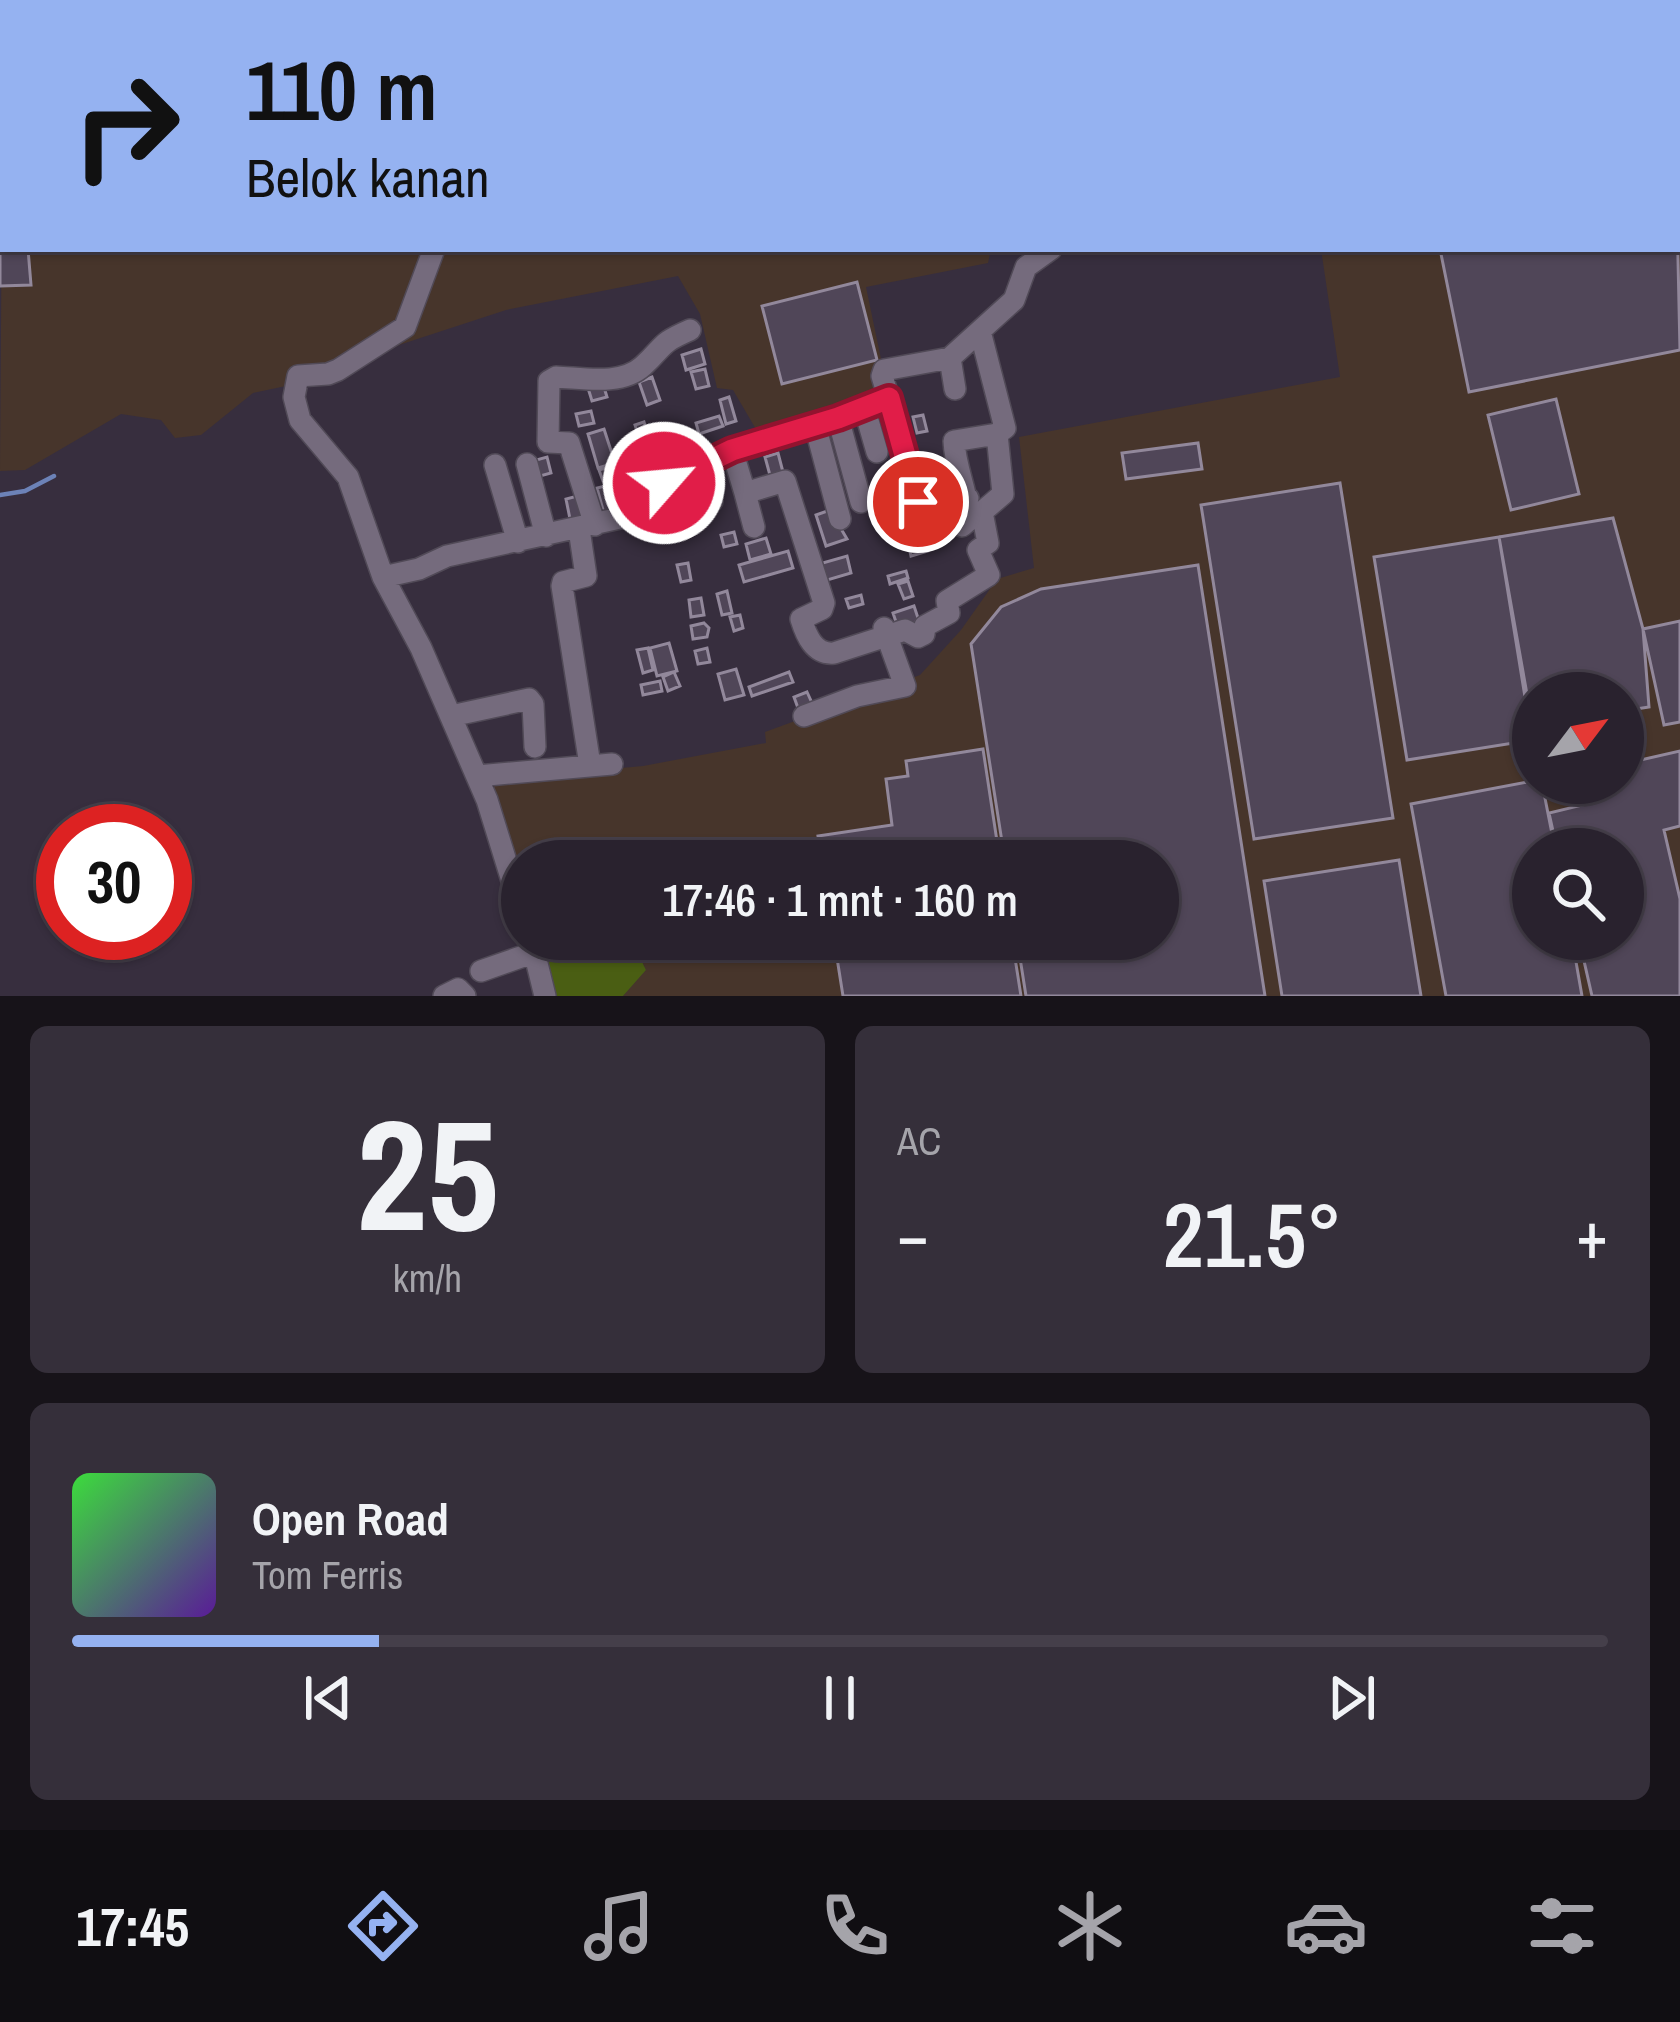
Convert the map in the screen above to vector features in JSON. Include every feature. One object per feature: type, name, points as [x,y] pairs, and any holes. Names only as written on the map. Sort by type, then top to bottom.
[{"type":"street","points":[[433,252],[405,327],[338,370],[295,387],[307,432],[348,477],[382,577],[451,716],[501,850]]},
{"type":"street","points":[[968,498],[921,506],[884,370],[950,358],[1015,300],[1024,273],[1048,252]]},
{"type":"street","points":[[476,776],[601,765],[562,586],[562,582],[586,576],[587,527],[569,443],[548,442],[548,381],[556,377],[611,380],[635,372],[662,342],[690,330]]},
{"type":"street","points":[[962,526],[969,520],[968,498],[954,440],[997,434],[1006,428],[980,331]]},
{"type":"street","points":[[950,358],[955,389]]},
{"type":"street","points":[[629,516],[645,494],[732,450],[889,398]]},
{"type":"street","points":[[863,407],[877,452]]},
{"type":"street","points":[[838,418],[861,502]]},
{"type":"street","points":[[814,425],[841,519]]},
{"type":"street","points":[[745,493],[785,481],[824,603],[823,609],[801,620],[814,646],[826,654],[885,632],[905,630],[914,637],[950,611],[947,601],[988,578],[978,550],[988,543],[983,509],[1003,494],[997,434]]},
{"type":"street","points":[[732,450],[754,527]]},
{"type":"street","points":[[527,464],[546,536]]},
{"type":"street","points":[[495,465],[518,542]]},
{"type":"street","points":[[382,577],[419,569],[447,556],[712,501]]},
{"type":"street","points":[[804,716],[857,696],[905,686],[885,632]]},
{"type":"street","points":[[451,716],[529,699],[535,747]]},
{"type":"street","points":[[481,971],[504,960]]},
{"type":"street","points":[[536,960],[544,996]]},
{"type":"street","points":[[445,996],[458,989],[465,996]]},
{"type":"shaded area","points":[[2,252],[990,252],[988,263],[866,287],[881,359],[878,376],[885,394],[760,436],[733,390],[717,388],[700,314],[678,276],[506,310],[399,345],[352,372],[253,393],[201,435],[175,438],[161,420],[121,414],[25,470],[0,471]]},
{"type":"shaded area","points":[[1321,252],[1680,252],[1680,996],[623,996],[646,970],[641,960],[1179,960],[1179,840],[509,840],[492,780],[643,766],[766,743],[765,732],[920,675],[961,630],[997,579],[1034,568],[1019,437],[1340,377]]},
{"type":"green space","points":[[541,960],[641,960],[646,970],[623,996],[549,996]]},
{"type":"building","points":[[0,252],[28,252],[31,285],[0,286]]},
{"type":"building","points":[[1441,252],[1678,252],[1680,350],[1469,392]]},
{"type":"building","points":[[857,282],[877,360],[782,384],[762,306]]},
{"type":"building","points":[[701,349],[705,364],[686,370],[682,355]]},
{"type":"building","points":[[705,369],[709,386],[696,389],[691,372]]},
{"type":"building","points":[[652,377],[660,400],[647,405],[639,382]]},
{"type":"building","points":[[603,384],[607,397],[592,401],[588,388]]},
{"type":"building","points":[[729,397],[736,421],[726,424],[720,400]]},
{"type":"building","points":[[1556,399],[1579,494],[1511,510],[1488,415]]},
{"type":"building","points":[[591,411],[594,423],[579,426],[576,414]]},
{"type":"building","points":[[923,415],[927,431],[917,433],[913,417]]},
{"type":"building","points":[[719,416],[723,426],[699,434],[696,423]]},
{"type":"building","points":[[644,422],[653,451],[644,453],[635,425]]},
{"type":"building","points":[[604,429],[615,463],[598,468],[588,434]]},
{"type":"building","points":[[1198,443],[1202,469],[1126,479],[1122,453]]},
{"type":"building","points":[[778,453],[784,476],[771,479],[765,457]]},
{"type":"building","points":[[626,454],[631,471],[624,473],[618,456]]},
{"type":"building","points":[[547,457],[551,473],[533,478],[529,462]]},
{"type":"building","points":[[654,458],[660,476],[643,481],[637,463]]},
{"type":"building","points":[[615,465],[619,475],[603,481],[599,470]]},
{"type":"building","points":[[891,471],[893,476],[904,472],[907,483],[889,489],[884,473]]},
{"type":"building","points":[[1340,483],[1393,818],[1254,839],[1201,505]]},
{"type":"building","points":[[605,486],[614,515],[605,517],[597,488]]},
{"type":"building","points":[[581,495],[587,520],[571,524],[566,499]]},
{"type":"building","points":[[911,507],[915,518],[897,524],[893,513]]},
{"type":"building","points":[[830,510],[847,539],[826,546],[816,515]]},
{"type":"building","points":[[1613,518],[1643,629],[1649,707],[1644,708],[1644,672],[1523,672],[1499,537]]},
{"type":"building","points":[[734,532],[737,544],[724,547],[721,535]]},
{"type":"building","points":[[1499,537],[1521,672],[1512,672],[1512,743],[1407,760],[1374,557]]},
{"type":"building","points":[[766,538],[771,554],[750,560],[746,544]]},
{"type":"building","points":[[925,538],[928,551],[911,556],[908,543]]},
{"type":"building","points":[[788,551],[793,568],[744,582],[739,565]]},
{"type":"building","points":[[847,556],[851,573],[824,581],[819,564]]},
{"type":"building","points":[[688,563],[691,580],[681,582],[677,565]]},
{"type":"building","points":[[1198,565],[1265,996],[1026,996],[1020,960],[1179,960],[1179,840],[1002,840],[971,644],[1001,607],[1041,589]]},
{"type":"building","points":[[906,571],[908,578],[890,584],[888,576]]},
{"type":"building","points":[[908,581],[913,596],[904,599],[898,584]]},
{"type":"building","points":[[727,591],[732,613],[722,615],[717,594]]},
{"type":"building","points":[[861,595],[863,604],[849,608],[846,599]]},
{"type":"building","points":[[701,598],[704,615],[691,617],[689,600]]},
{"type":"building","points":[[914,606],[919,621],[898,628],[893,613]]},
{"type":"building","points":[[740,615],[743,628],[734,631],[730,617]]},
{"type":"building","points":[[1680,621],[1680,722],[1664,725],[1643,629]]},
{"type":"building","points":[[704,623],[709,628],[707,637],[693,639],[691,626]]},
{"type":"building","points":[[669,643],[677,671],[657,676],[650,648]]},
{"type":"building","points":[[648,648],[653,670],[643,673],[637,650]]},
{"type":"building","points":[[707,648],[710,662],[698,664],[695,651]]},
{"type":"building","points":[[736,669],[744,695],[725,700],[718,674]]},
{"type":"building","points":[[674,672],[680,686],[668,691],[663,677]]},
{"type":"building","points":[[789,672],[793,682],[752,696],[749,687]]},
{"type":"building","points":[[660,681],[662,691],[643,695],[641,685]]},
{"type":"building","points":[[807,692],[812,703],[798,708],[794,697]]},
{"type":"building","points":[[983,749],[997,840],[819,840],[818,836],[892,825],[886,779],[908,776],[906,761]]},
{"type":"building","points":[[1680,751],[1680,826],[1664,830],[1680,899],[1680,996],[1592,996],[1584,960],[1644,960],[1644,828],[1552,828],[1549,813],[1587,804],[1644,804],[1644,759]]},
{"type":"building","points":[[1512,785],[1512,804],[1546,804],[1551,828],[1512,828],[1512,960],[1576,960],[1582,996],[1446,996],[1411,804]]},
{"type":"building","points":[[1399,860],[1421,996],[1282,996],[1264,881]]},
{"type":"building","points":[[837,960],[1015,960],[1021,996],[843,996]]},
{"type":"waterway","points":[[0,495],[25,491],[54,476]]},
{"type":"route","points":[[664,483],[732,450],[889,398],[918,502]]}]
